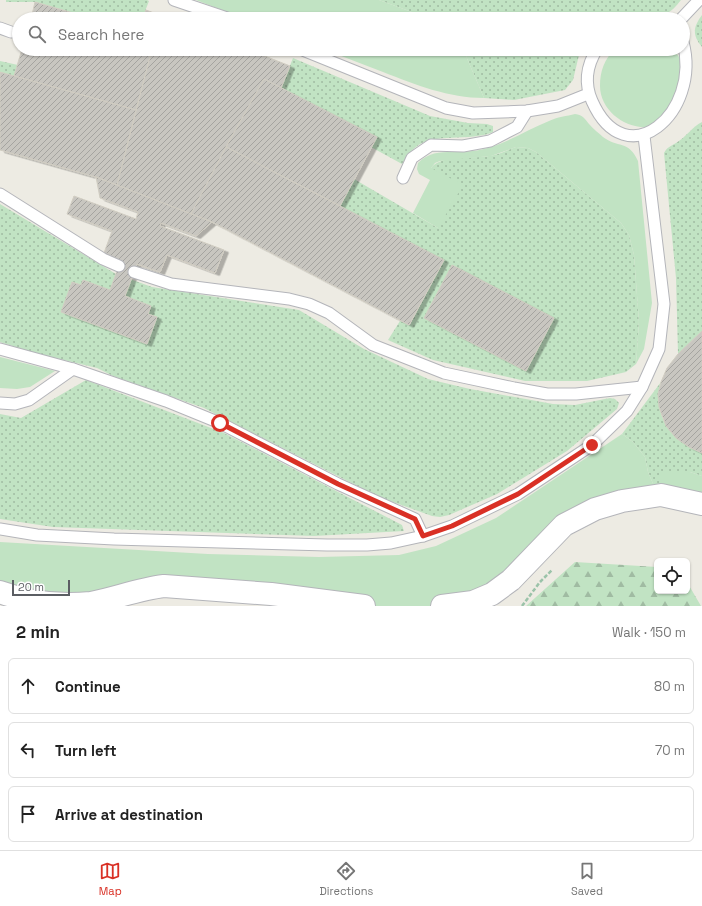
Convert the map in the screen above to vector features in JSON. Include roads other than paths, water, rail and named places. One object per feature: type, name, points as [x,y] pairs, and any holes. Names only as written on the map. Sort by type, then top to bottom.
[{"type":"street","points":[[442,606],[473,602],[492,594],[510,580],[564,525],[595,509],[622,501],[661,495],[702,504]]},
{"type":"street","points":[[0,592],[20,600],[50,605],[70,605],[92,603],[147,588],[164,586],[271,594],[364,606]]},
{"type":"lane","points":[[174,0],[209,12]]},
{"type":"lane","points":[[688,12],[699,0]]},
{"type":"lane","points":[[0,28],[11,32]]},
{"type":"lane","points":[[690,52],[697,68]]},
{"type":"lane","points":[[317,56],[446,108],[473,113],[527,111],[558,106],[588,94]]},
{"type":"lane","points":[[592,56],[587,76],[588,94],[596,111],[609,125],[626,133],[644,136],[661,133],[671,128]]},
{"type":"lane","points":[[403,178],[412,158],[431,145],[463,146],[490,141],[517,127],[527,111]]},
{"type":"lane","points":[[0,529],[37,535],[114,539],[367,545],[391,543],[423,536],[452,526],[518,494],[592,445],[627,412],[642,387],[660,349],[664,304],[644,136]]},
{"type":"lane","points":[[0,194],[103,259],[119,266]]},
{"type":"lane","points":[[134,272],[171,284],[289,299],[309,304],[329,313],[373,345],[444,373],[547,394],[576,394],[642,387]]},
{"type":"lane","points":[[0,349],[72,369],[166,401],[220,423],[338,484],[415,519],[423,536]]},
{"type":"lane","points":[[0,403],[15,404],[29,400],[72,369]]}]
